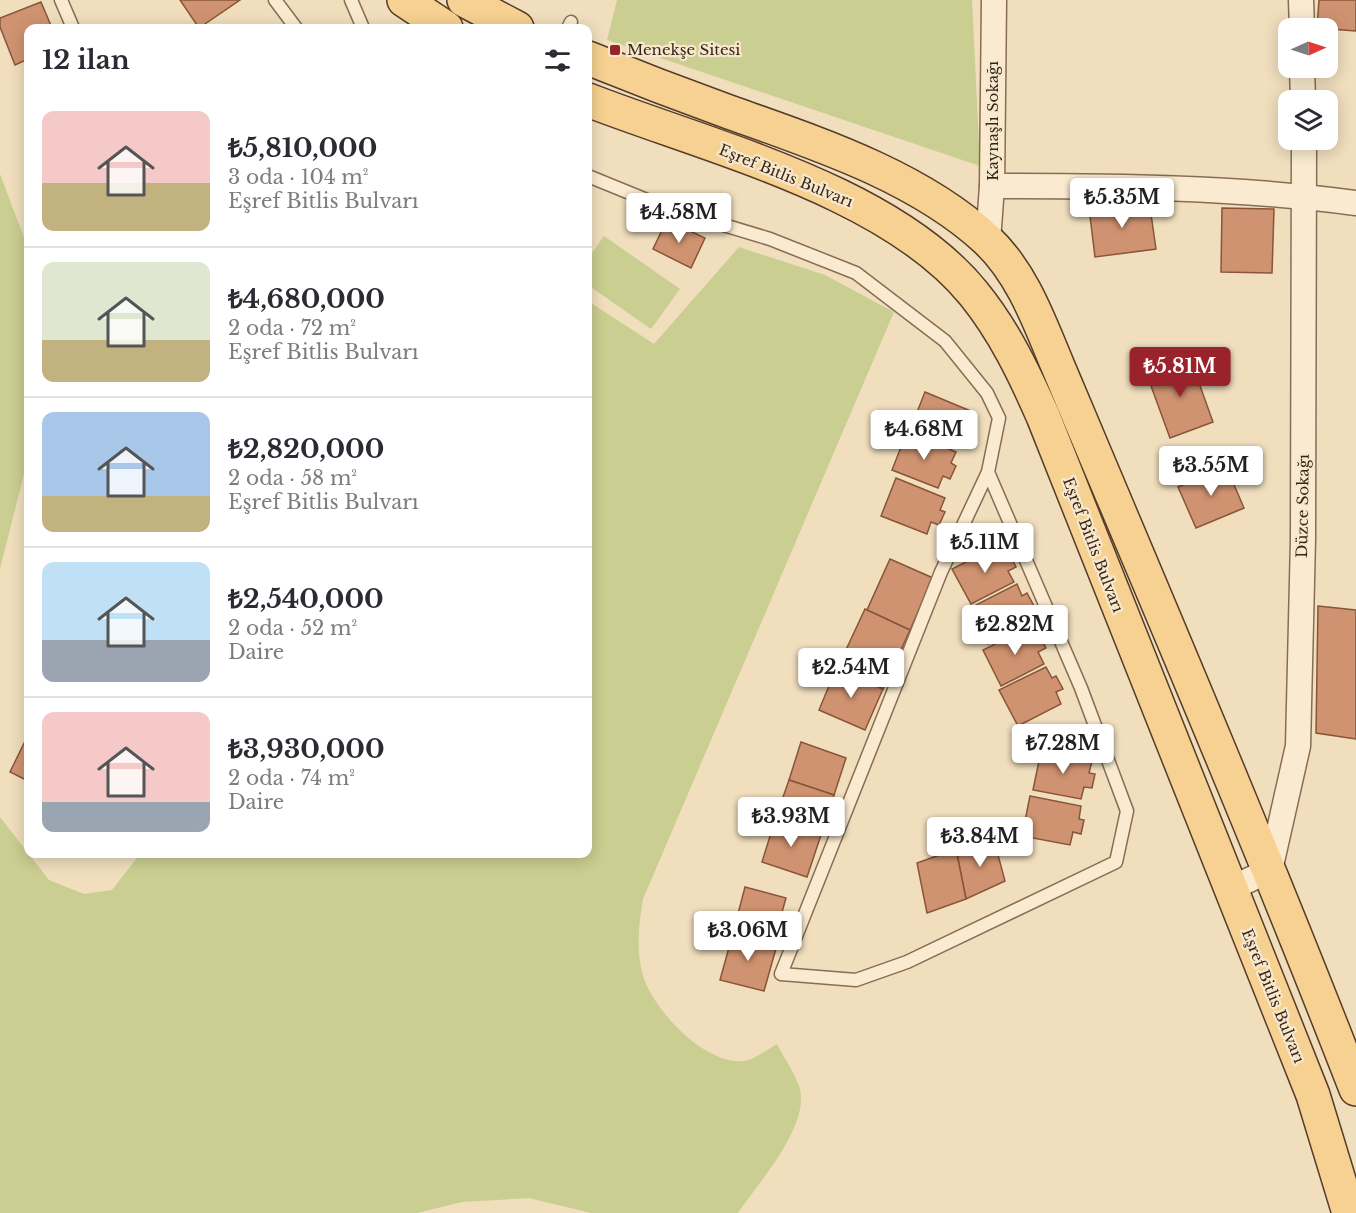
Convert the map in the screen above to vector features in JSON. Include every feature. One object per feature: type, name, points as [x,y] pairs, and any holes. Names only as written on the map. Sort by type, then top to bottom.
[{"type":"main road","points":[[404,0],[440,24]]},
{"type":"main road","points":[[464,0],[509,24]]},
{"type":"main road","points":[[592,59],[810,140],[860,162],[922,193],[958,216],[988,241],[1028,296],[1270,870],[1356,1089]]},
{"type":"main road","name":"Eşref Bitlis Bulvarı","points":[[592,102],[847,198],[921,245],[973,292],[1018,362],[1043,416],[1313,1095],[1349,1213]]},
{"type":"street","name":"Kaynaşlı Sokağı","points":[[988,241],[992,186],[993,0]]},
{"type":"street","points":[[1301,0],[1302,18]]},
{"type":"street","name":"Düzce Sokağı","points":[[1270,870],[1298,746],[1304,150]]},
{"type":"street","points":[[992,186],[1138,185],[1305,196],[1356,203]]},
{"type":"street","points":[[1230,889],[1270,870]]},
{"type":"lane","points":[[61,0],[71,24]]},
{"type":"lane","points":[[275,0],[293,24]]},
{"type":"lane","points":[[351,0],[361,24]]},
{"type":"lane","points":[[592,178],[664,207],[770,239],[856,273],[945,341],[987,393],[999,418],[988,472],[941,572],[781,974],[856,980],[907,962],[1116,862],[1127,811],[1081,688],[988,472]]},
{"type":"green space","points":[[617,0],[972,0],[980,166],[607,40]]},
{"type":"green space","points":[[0,174],[24,237],[24,474],[0,569]]},
{"type":"green space","points":[[604,236],[680,289],[651,329],[592,288],[592,253]]},
{"type":"green space","points":[[739,247],[825,275],[894,312],[643,899],[639,926],[642,972],[647,987],[669,1019],[700,1046],[717,1056],[733,1061],[749,1060],[777,1044],[799,1086],[801,1101],[798,1118],[791,1135],[738,1213],[591,1213],[529,1198],[462,1202],[417,1213],[0,1213],[0,817],[24,848],[24,858],[32,858],[49,880],[84,894],[112,890],[137,858],[592,858],[592,304],[654,344]]},
{"type":"building","points":[[180,0],[240,0],[205,24],[196,24]]},
{"type":"building","points":[[1319,0],[1356,0],[1356,31],[1338,30],[1338,18],[1318,18]]},
{"type":"building","points":[[41,2],[50,24],[24,24],[24,61],[15,65],[0,27],[0,18]]},
{"type":"building","points":[[1149,200],[1156,249],[1095,257],[1089,208]]},
{"type":"building","points":[[1222,208],[1274,209],[1272,273],[1221,272]]},
{"type":"building","points":[[667,220],[705,238],[691,268],[653,249]]},
{"type":"building","points":[[1190,358],[1213,422],[1170,438],[1147,375]]},
{"type":"building","points":[[925,392],[973,412],[968,424],[973,426],[967,439],[960,436],[955,448],[910,430]]},
{"type":"building","points":[[907,432],[956,452],[951,463],[956,466],[950,479],[943,476],[938,488],[892,470]]},
{"type":"building","points":[[1226,466],[1244,508],[1196,528],[1178,487]]},
{"type":"building","points":[[896,478],[945,498],[940,510],[945,512],[939,525],[931,522],[927,534],[881,516]]},
{"type":"building","points":[[999,545],[1005,556],[1009,554],[1016,567],[1008,571],[1014,582],[971,604],[952,569]]},
{"type":"building","points":[[890,559],[933,578],[910,630],[867,610]]},
{"type":"building","points":[[1017,584],[1022,596],[1027,593],[1034,606],[1026,610],[1032,622],[988,644],[970,608]]},
{"type":"building","points":[[1318,606],[1356,610],[1356,739],[1316,733]]},
{"type":"building","points":[[865,609],[910,630],[883,689],[838,667]]},
{"type":"building","points":[[1029,627],[1034,638],[1039,636],[1046,648],[1038,652],[1044,664],[1001,686],[983,650]]},
{"type":"building","points":[[1046,667],[1052,678],[1056,676],[1063,689],[1056,692],[1061,704],[1018,726],[999,690]]},
{"type":"building","points":[[836,669],[883,689],[865,730],[819,710]]},
{"type":"building","points":[[801,742],[846,758],[834,795],[789,780]]},
{"type":"building","points":[[24,743],[24,779],[10,772]]},
{"type":"building","points":[[1041,751],[1092,761],[1089,773],[1095,774],[1092,788],[1084,787],[1081,799],[1033,790]]},
{"type":"building","points":[[789,780],[834,795],[821,835],[775,820]]},
{"type":"building","points":[[1030,796],[1081,806],[1079,819],[1084,820],[1081,834],[1073,832],[1070,845],[1022,836]]},
{"type":"building","points":[[775,820],[821,835],[807,877],[762,862]]},
{"type":"building","points":[[994,840],[1005,881],[966,899],[956,849]]},
{"type":"building","points":[[956,849],[966,899],[927,913],[917,863]]},
{"type":"building","points":[[745,887],[786,898],[773,944],[733,933]]},
{"type":"building","points":[[733,933],[777,945],[764,991],[720,980]]},
{"type":"place","name":"Menekşe Sitesi","points":[[615,50]]}]
